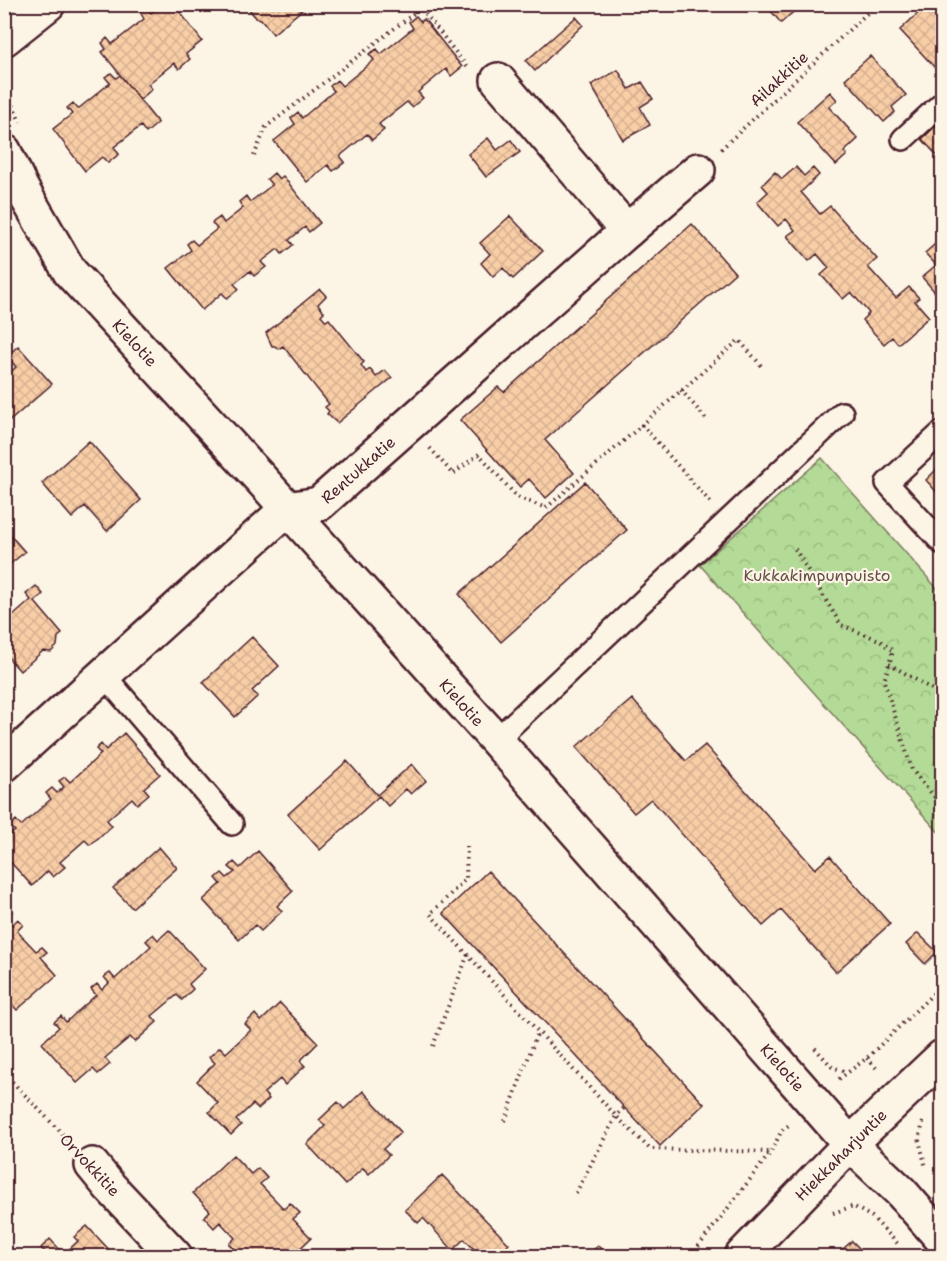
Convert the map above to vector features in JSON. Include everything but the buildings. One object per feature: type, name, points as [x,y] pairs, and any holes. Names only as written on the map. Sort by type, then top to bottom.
[{"type":"street","points":[[4,39],[48,4]]},
{"type":"street","points":[[498,80],[627,231]]},
{"type":"street","name":"Kielotie","points":[[4,151],[22,189],[70,272],[496,740],[812,1103],[850,1144],[902,1192],[942,1239]]},
{"type":"street","name":"Rentukkatie","points":[[287,509],[319,504],[698,170]]},
{"type":"street","points":[[4,765],[287,509]]},
{"type":"street","name":"Hiekkaharjuntie","points":[[742,1257],[850,1144],[942,1057]]},
{"type":"street","name":"Orvokkitie","points":[[92,1165],[175,1257]]},
{"type":"lane","points":[[903,139],[942,103]]},
{"type":"lane","points":[[496,740],[842,413]]},
{"type":"lane","points":[[942,432],[887,483],[942,543]]},
{"type":"lane","points":[[104,675],[232,824]]},
{"type":"path","name":"Ailakkitie","points":[[698,170],[877,4]]},
{"type":"path","points":[[254,156],[266,128],[421,8],[471,72],[498,80]]},
{"type":"path","points":[[409,424],[453,474],[479,454],[518,497],[546,508],[739,340],[764,369]]},
{"type":"path","points":[[681,390],[706,419]]},
{"type":"path","points":[[642,425],[710,502],[725,525]]},
{"type":"path","points":[[795,549],[841,625],[879,640],[893,651],[884,681],[912,770],[942,806]]},
{"type":"path","points":[[889,664],[942,694]]},
{"type":"path","points":[[467,846],[466,879],[430,914],[616,1116],[651,1149],[771,1152]]},
{"type":"path","points":[[433,1046],[468,954]]},
{"type":"path","points":[[691,1257],[771,1152],[782,1130],[847,1072],[867,1058],[942,985]]},
{"type":"path","points":[[505,1121],[538,1031]]},
{"type":"path","name":"Orvokkitie","points":[[4,1073],[92,1165]]},
{"type":"path","points":[[576,1193],[616,1116],[624,1108]]},
{"type":"path","points":[[919,1140],[927,1172]]},
{"type":"path","points":[[827,1215],[853,1206],[872,1217],[902,1249]]},
{"type":"green space","name":"Kukkakimpunpuisto","points":[[822,458],[942,594],[942,836],[700,565]]}]
